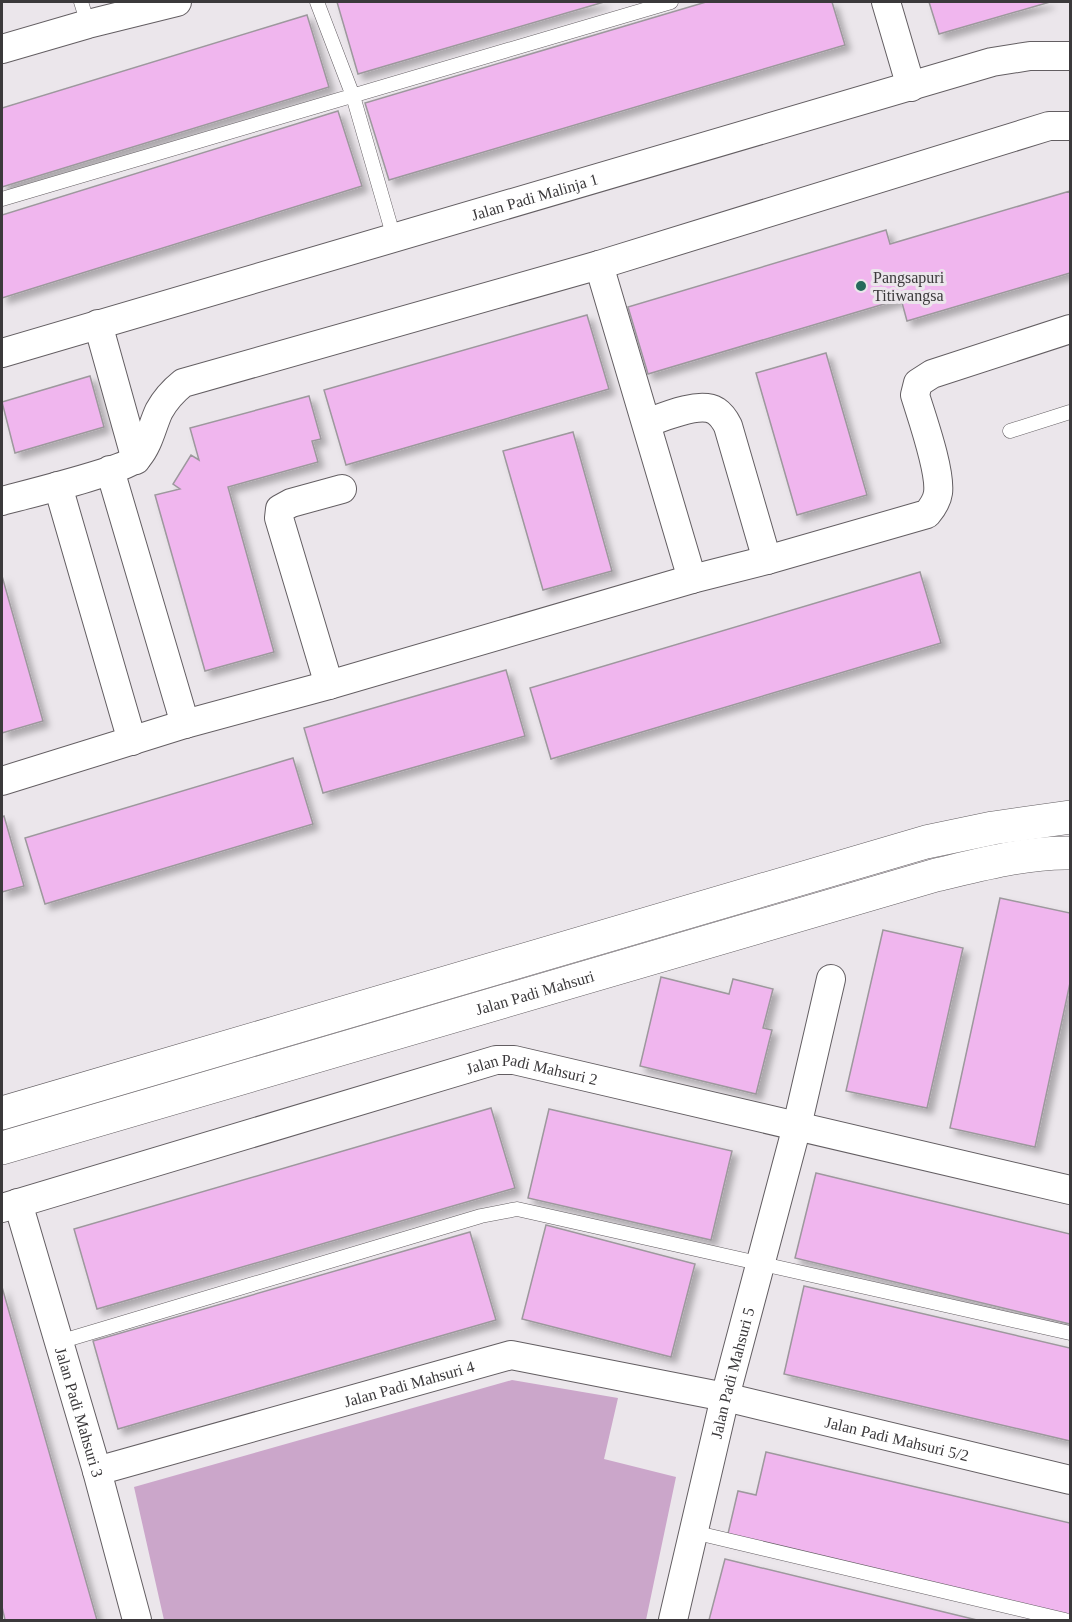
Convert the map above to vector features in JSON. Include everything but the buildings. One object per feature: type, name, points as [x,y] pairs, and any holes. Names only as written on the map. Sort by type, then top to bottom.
[{"type":"main road","name":"Jalan Padi Mahsuri","points":[[2,1113],[926,842],[993,828],[1071,817]]},
{"type":"main road","name":"Jalan Padi Mahsuri","points":[[2,1148],[936,874],[1004,860],[1071,853]]},
{"type":"street","points":[[2,49],[85,13],[177,2]]},
{"type":"street","points":[[886,2],[911,87]]},
{"type":"street","name":"Jalan Padi Malinja 1","points":[[2,353],[1010,58],[1071,56]]},
{"type":"street","points":[[2,501],[123,465],[144,449],[160,411],[183,383],[599,265],[1049,126],[1071,126]]},
{"type":"street","points":[[599,265],[692,579]]},
{"type":"street","points":[[98,324],[123,465],[185,724]]},
{"type":"street","points":[[2,780],[185,724],[927,514],[938,493],[935,469],[915,395],[918,384],[932,374],[1071,329]]},
{"type":"street","points":[[647,423],[697,408],[714,410],[723,417],[728,426],[767,560]]},
{"type":"street","points":[[58,486],[132,741]]},
{"type":"street","points":[[329,684],[279,518],[280,509],[291,503],[342,489]]},
{"type":"street","name":"Jalan Padi Mahsuri 5","points":[[673,1620],[725,1397],[797,1126],[831,979]]},
{"type":"street","name":"Jalan Padi Mahsuri 2","points":[[10,1206],[496,1060],[514,1060],[797,1126],[1069,1181]]},
{"type":"street","name":"Jalan Padi Mahsuri 3","points":[[10,1206],[59,1342],[137,1620]]},
{"type":"street","name":"Jalan Padi Mahsuri 4","points":[[97,1471],[511,1355],[725,1397]]},
{"type":"street","name":"Jalan Padi Mahsuri 5/2","points":[[725,1397],[1071,1480]]},
{"type":"lane","points":[[317,2],[353,96],[394,238]]},
{"type":"lane","points":[[2,199],[671,2]]},
{"type":"lane","points":[[1010,431],[1071,412]]},
{"type":"lane","points":[[59,1342],[469,1219],[517,1209],[1071,1333]]},
{"type":"lane","points":[[693,1532],[1065,1620]]},
{"type":"shaded area","points":[[512,1380],[618,1398],[604,1459],[676,1477],[646,1620],[164,1620],[134,1487]]},
{"type":"place","name":"Pangsapuri Titiwangsa","points":[[861,286]]}]
